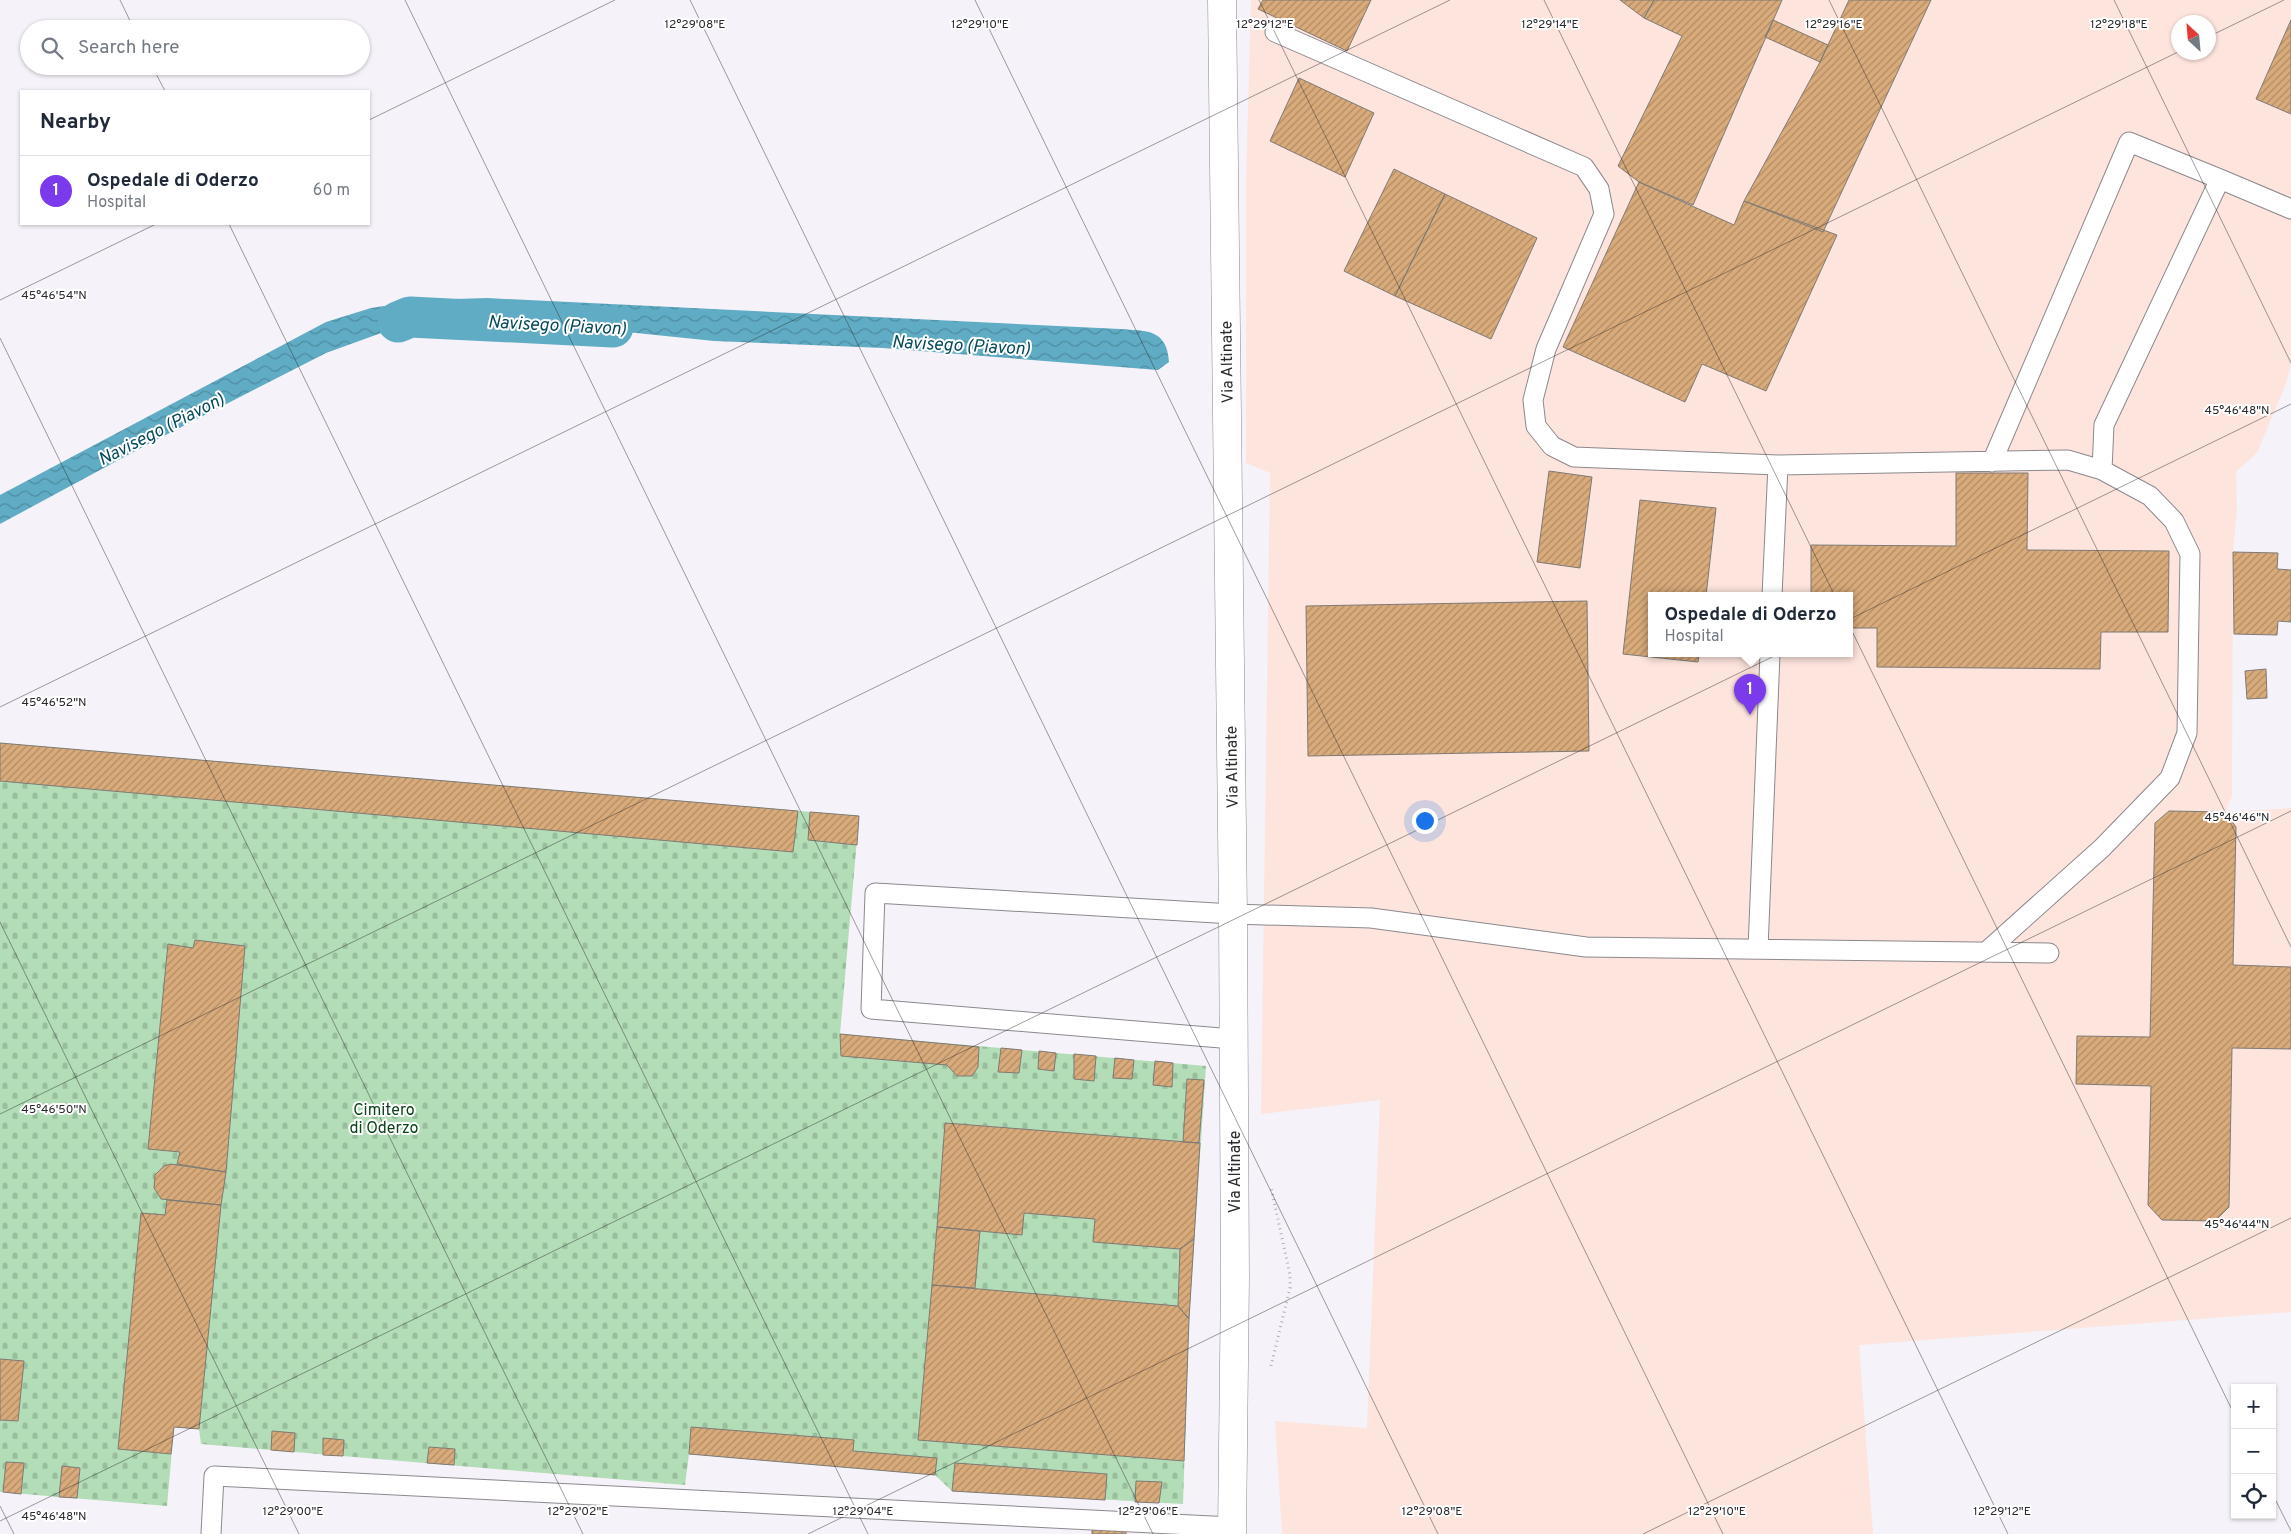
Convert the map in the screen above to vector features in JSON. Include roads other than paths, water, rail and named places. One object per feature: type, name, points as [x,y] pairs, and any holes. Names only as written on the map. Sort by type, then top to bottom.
[{"type":"street","name":"Via Altinate","points":[[1222,0],[1233,914],[1235,1278],[1232,1530]]},
{"type":"lane","points":[[1275,32],[1584,167],[1599,190],[1604,214],[1546,349],[1532,400],[1536,426],[1552,446],[1574,457],[1778,465],[2068,460],[2102,470],[2150,496],[2174,521],[2190,554],[2187,733],[2170,778],[2102,848],[1986,952]]},
{"type":"lane","points":[[1992,462],[2129,142],[2291,208]]},
{"type":"lane","points":[[2102,470],[2104,425],[2220,179]]},
{"type":"lane","points":[[1772,592],[1778,465]]},
{"type":"lane","points":[[1758,949],[1770,657]]},
{"type":"lane","points":[[1233,1039],[871,1009],[876,893],[1233,914],[1371,918],[1586,947],[2049,953]]},
{"type":"lane","points":[[211,1534],[214,1476],[1232,1530]]},
{"type":"water","points":[[487,298],[1139,330],[1154,334],[1160,338],[1167,351],[1169,362],[1158,370],[883,348],[714,341],[480,317],[424,322],[384,332],[326,353],[150,443],[0,524],[0,495],[326,322],[371,308],[423,300]]},
{"type":"waterway","name":"Navisego (Piavon)","points":[[398,322],[410,317],[613,327]]},
{"type":"place","name":"Ospedale di Oderzo","points":[[1750,715]]},
{"type":"park label","name":"Cimitero di Oderzo","points":[[384,1118]]}]
